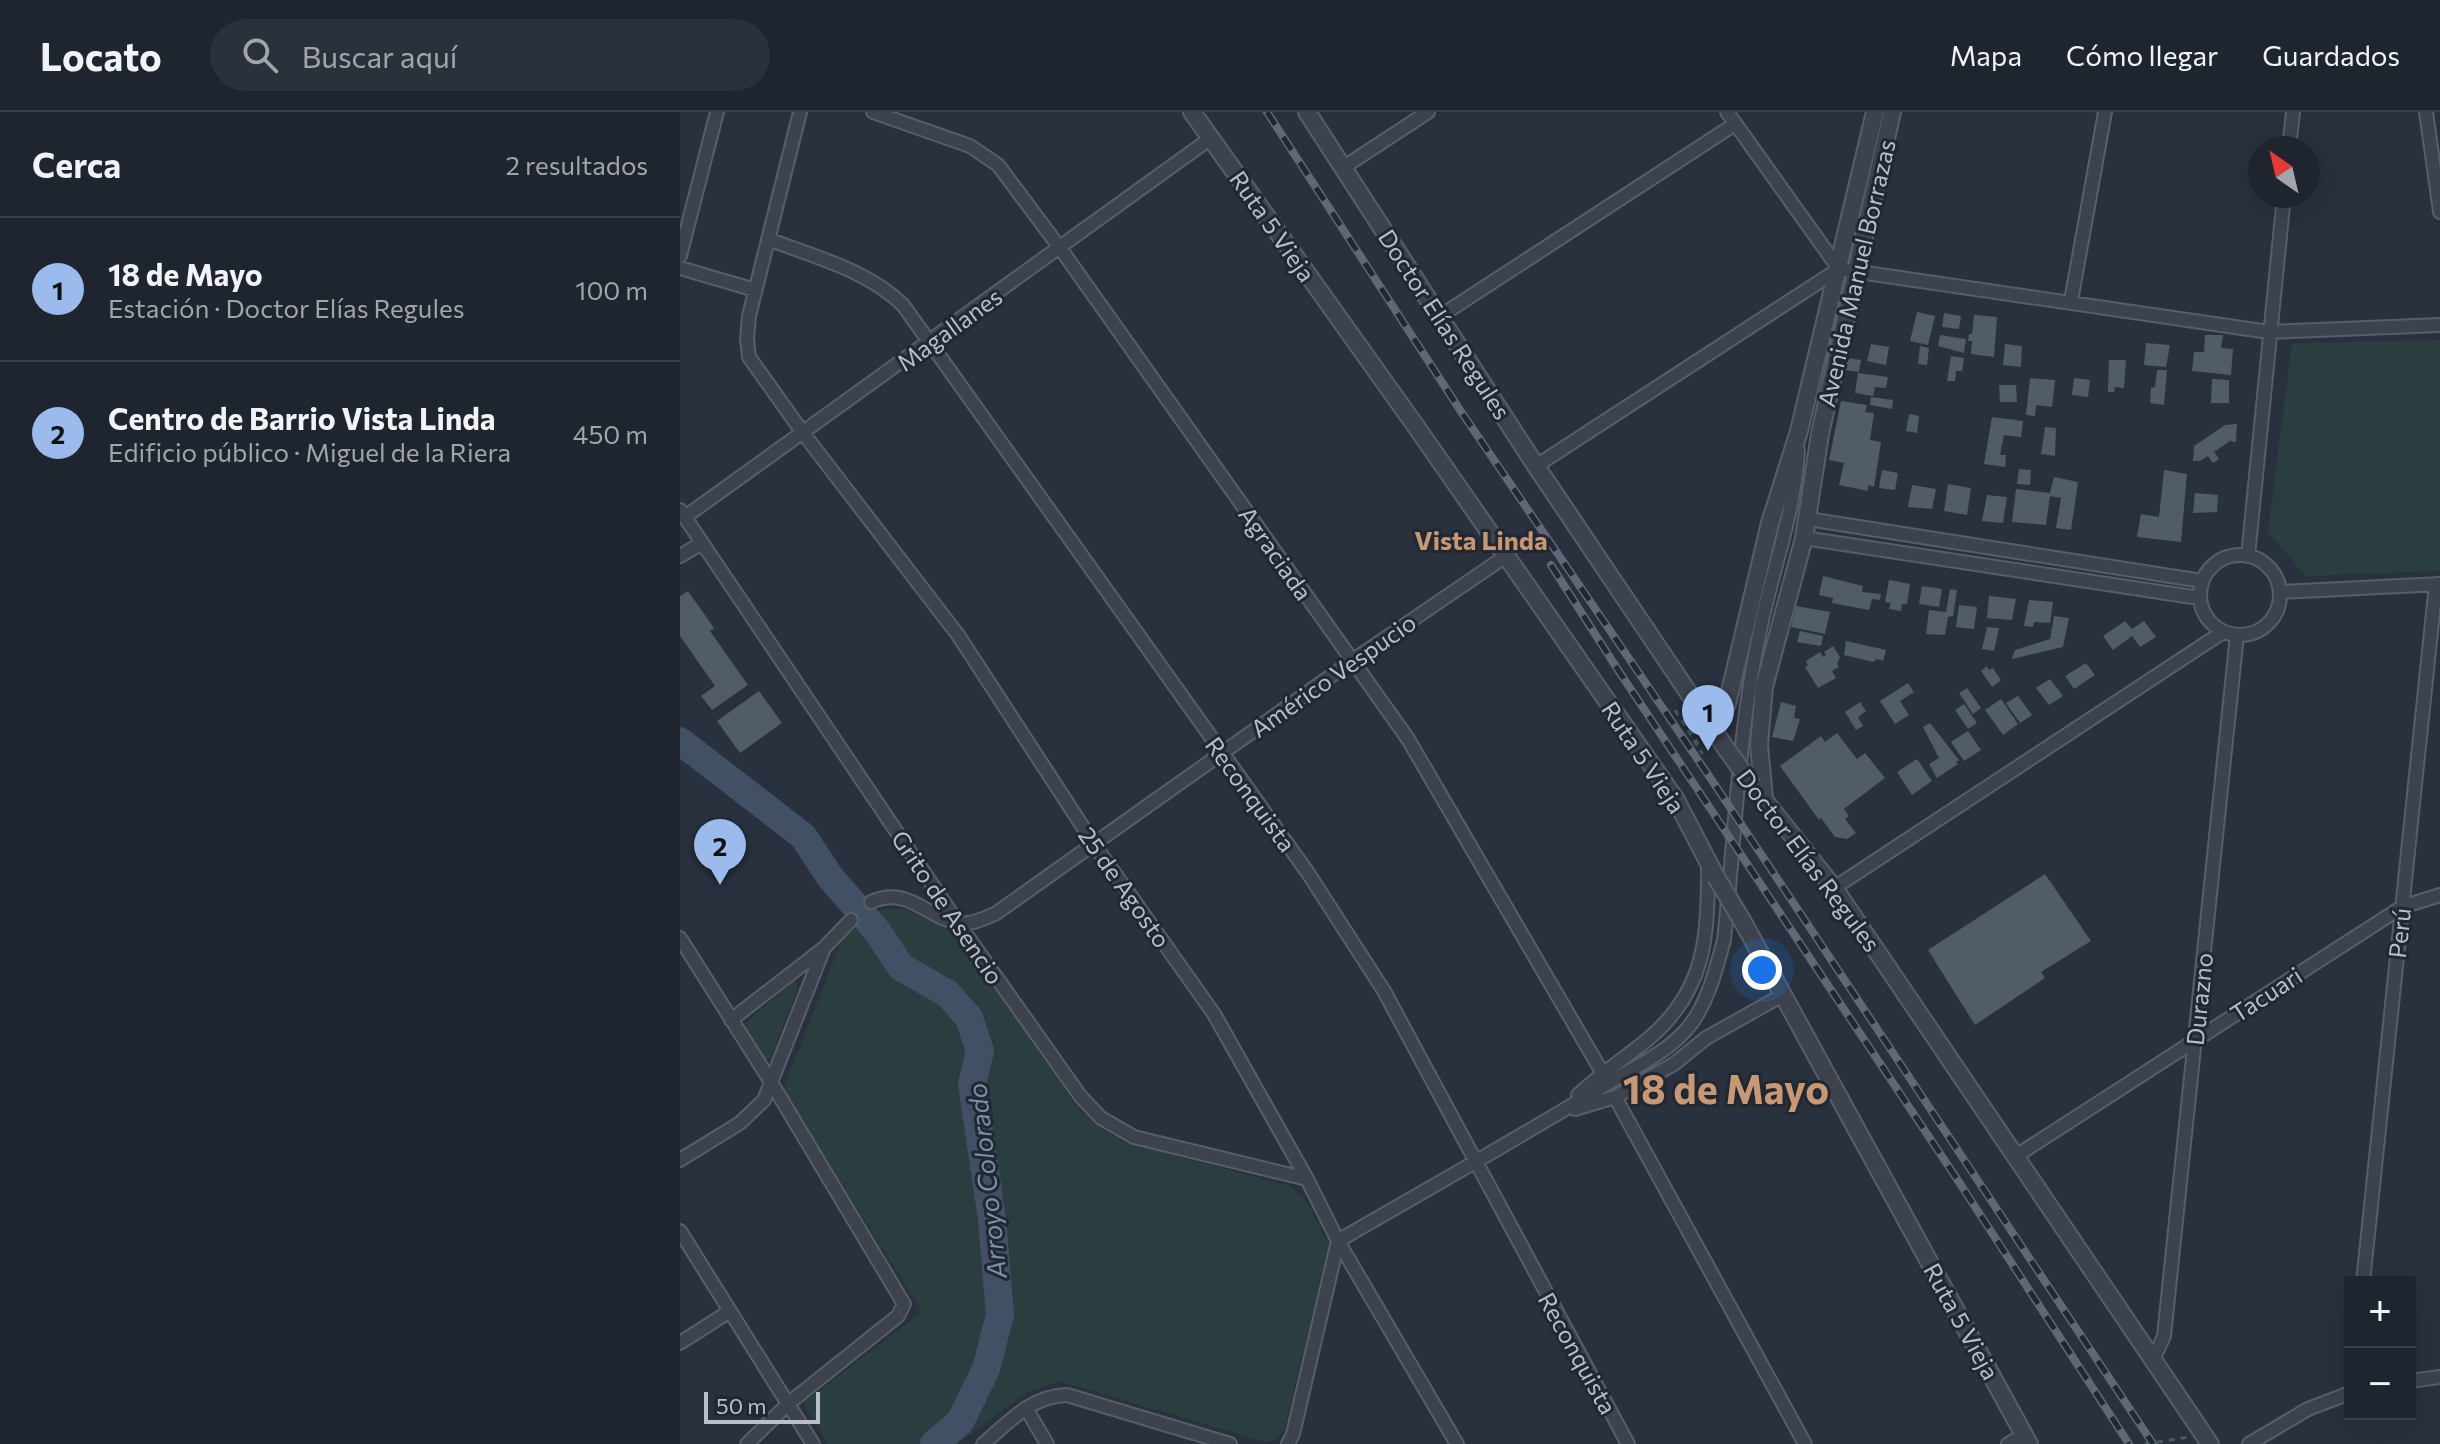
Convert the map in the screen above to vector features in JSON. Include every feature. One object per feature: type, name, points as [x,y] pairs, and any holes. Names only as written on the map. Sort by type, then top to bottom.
[{"type":"street","points":[[680,256],[717,112]]},
{"type":"street","points":[[680,268],[755,290],[800,112]]},
{"type":"street","name":"Agraciada","points":[[873,112],[970,146],[998,165],[1408,739],[1602,1072]]},
{"type":"street","name":"Ruta 5 Vieja","points":[[1192,112],[1676,800],[2026,1440]]},
{"type":"street","name":"Doctor Elías Regules","points":[[1307,112],[1536,466],[1691,698],[1758,792],[1834,888],[2206,1439]]},
{"type":"street","points":[[1344,167],[1428,112]]},
{"type":"street","points":[[1727,112],[1847,271]]},
{"type":"street","name":"Avenida Manuel Borrazas","points":[[1758,792],[1764,687],[1808,519],[1875,112]]},
{"type":"street","name":"Avenida Manuel Borrazas","points":[[1714,730],[1722,720],[1727,704],[1770,523],[1892,112]]},
{"type":"street","points":[[2071,301],[2105,112]]},
{"type":"street","points":[[2290,136],[2293,112]]},
{"type":"street","points":[[2426,112],[2440,212]]},
{"type":"street","points":[[1439,317],[1735,124]]},
{"type":"street","name":"Magallanes","points":[[682,513],[803,433],[1211,138]]},
{"type":"street","points":[[2248,556],[2283,208]]},
{"type":"street","name":"Reconquista","points":[[768,239],[867,277],[887,289],[903,305],[1308,873],[1384,991],[1628,1444]]},
{"type":"street","points":[[1536,466],[1847,271],[2269,332],[2440,325]]},
{"type":"street","name":"25 de Agosto","points":[[755,290],[748,327],[749,357],[803,433],[958,635],[1094,844],[1214,1014],[1307,1179],[1338,1241],[1457,1444]]},
{"type":"street","name":"Avenida Manuel Borrazas","points":[[1559,1114],[1667,1047],[1690,1026],[1715,975],[1724,940],[1746,706],[1759,635],[1796,484],[1799,431]]},
{"type":"street","name":"Avenida Manuel Borrazas","points":[[1796,484],[1820,434]]},
{"type":"street","name":"Grito de Asencio","points":[[682,513],[958,923],[1081,1097],[1118,1131],[1134,1137],[1307,1179]]},
{"type":"street","points":[[1808,519],[2202,581]]},
{"type":"street","points":[[1804,538],[2199,598]]},
{"type":"street","points":[[680,556],[702,543]]},
{"type":"street","name":"Américo Vespucio","points":[[958,923],[974,922],[995,914],[1506,556]]},
{"type":"street","points":[[2229,556],[2248,556],[2263,563],[2275,576],[2280,592],[2278,606],[2263,628],[2250,634],[2230,634],[2211,624],[2203,612],[2199,598],[2202,581],[2212,566],[2229,556]]},
{"type":"street","points":[[2280,592],[2438,584]]},
{"type":"street","name":"Perú","points":[[2364,1276],[2438,584]]},
{"type":"street","points":[[1834,888],[2230,634]]},
{"type":"street","name":"Durazno","points":[[2153,1360],[2164,1336],[2195,1040],[2230,634]]},
{"type":"street","points":[[1559,1114],[1602,1072],[1646,1041],[1683,1003],[1697,975],[1712,869]]},
{"type":"street","name":"Tacuari","points":[[2016,1156],[2402,907],[2440,895]]},
{"type":"street","points":[[871,902],[897,896],[958,923]]},
{"type":"street","points":[[731,1020],[824,948],[851,920]]},
{"type":"street","points":[[680,938],[771,1082],[904,1304],[898,1316],[789,1403],[747,1444]]},
{"type":"street","points":[[680,1160],[740,1123],[764,1100],[824,948]]},
{"type":"street","points":[[1288,1444],[1293,1434],[1338,1241],[1559,1114],[1615,1097],[1674,1064],[1706,1038],[1781,996]]},
{"type":"street","points":[[1615,1097],[1805,1444]]},
{"type":"street","points":[[680,1231],[813,1444]]},
{"type":"street","points":[[680,1343],[730,1311]]},
{"type":"street","points":[[2416,1380],[2440,1377]]},
{"type":"street","points":[[983,1444],[1026,1408],[1043,1398],[1067,1395],[1230,1444]]},
{"type":"street","points":[[2249,1444],[2308,1409],[2344,1395]]},
{"type":"street","points":[[1026,1408],[1047,1444]]},
{"type":"street","points":[[2008,1444],[2026,1440]]},
{"type":"path","points":[[1675,710],[1702,753],[1680,706],[1691,698]]},
{"type":"path","points":[[2145,1444],[2206,1439]]},
{"type":"shaded area","points":[[2440,340],[2440,571],[2306,576],[2268,532],[2292,343]]},
{"type":"shaded area","points":[[881,909],[904,909],[956,931],[1077,1107],[1098,1126],[1124,1142],[1290,1186],[1307,1202],[1329,1246],[1284,1431],[1275,1440],[1265,1442],[1059,1381],[1026,1393],[957,1444],[828,1444],[803,1403],[922,1312],[783,1090],[843,937]]},
{"type":"shaded area","points":[[795,980],[798,988],[770,1059],[765,1060],[745,1023]]},
{"type":"building","points":[[1917,312],[1935,316],[1928,345],[1910,341]]},
{"type":"building","points":[[1944,313],[1961,316],[1959,329],[1942,327]]},
{"type":"building","points":[[1974,315],[1997,317],[1994,357],[1971,354],[1972,341],[1968,341]]},
{"type":"building","points":[[1940,335],[1966,339],[1964,353],[1938,346]]},
{"type":"building","points":[[2205,335],[2223,335],[2221,348],[2233,349],[2231,375],[2192,371],[2194,352],[2204,352]]},
{"type":"building","points":[[2146,343],[2170,345],[2166,367],[2144,365]]},
{"type":"building","points":[[1871,344],[1889,347],[1886,365],[1867,361]]},
{"type":"building","points":[[2005,344],[2022,346],[2021,367],[2003,365]]},
{"type":"building","points":[[1920,346],[1929,348],[1927,365],[1918,364]]},
{"type":"building","points":[[1951,356],[1964,358],[1962,371],[1956,371],[1955,381],[1947,381]]},
{"type":"building","points":[[1847,358],[1861,360],[1859,372],[1845,370]]},
{"type":"building","points":[[2109,360],[2126,360],[2124,388],[2115,387],[2114,392],[2108,392]]},
{"type":"building","points":[[2157,370],[2167,370],[2164,405],[2150,403]]},
{"type":"building","points":[[1858,373],[1888,377],[1886,388],[1875,387],[1873,396],[1855,393]]},
{"type":"building","points":[[2030,378],[2055,380],[2052,407],[2036,405],[2035,416],[2026,415]]},
{"type":"building","points":[[2074,378],[2090,380],[2088,397],[2072,395]]},
{"type":"building","points":[[2212,379],[2229,380],[2229,403],[2211,403]]},
{"type":"building","points":[[1999,385],[2016,385],[2017,402],[2000,402]]},
{"type":"building","points":[[1871,397],[1893,400],[1892,409],[1870,405]]},
{"type":"building","points":[[1841,401],[1867,405],[1865,412],[1874,413],[1870,440],[1881,442],[1874,487],[1868,485],[1868,491],[1839,485],[1844,463],[1829,460]]},
{"type":"building","points":[[1909,414],[1919,416],[1917,433],[1906,431]]},
{"type":"building","points":[[1992,417],[2023,421],[2021,437],[2004,435],[2000,455],[2006,455],[2005,467],[1984,464]]},
{"type":"building","points":[[2237,424],[2236,442],[2230,441],[2214,452],[2219,459],[2213,463],[2208,456],[2193,461],[2194,446],[2225,425]]},
{"type":"building","points":[[2045,427],[2056,428],[2055,456],[2041,454]]},
{"type":"building","points":[[2019,469],[2031,470],[2030,485],[2017,484]]},
{"type":"building","points":[[1882,470],[1898,473],[1895,490],[1879,488]]},
{"type":"building","points":[[2164,470],[2187,474],[2181,542],[2137,537],[2141,514],[2159,517]]},
{"type":"building","points":[[2054,477],[2078,482],[2071,530],[2056,528],[2061,498],[2050,496],[2046,525],[2012,522],[2016,489],[2050,493]]},
{"type":"building","points":[[1948,484],[1971,488],[1967,515],[1944,511]]},
{"type":"building","points":[[1912,485],[1936,489],[1932,509],[1908,507]]},
{"type":"building","points":[[2195,493],[2218,495],[2217,512],[2193,513]]},
{"type":"building","points":[[1987,495],[2007,497],[2003,523],[1982,521]]},
{"type":"building","points":[[1823,576],[1863,586],[1862,592],[1881,594],[1880,600],[1872,599],[1869,610],[1832,603],[1833,598],[1819,595]]},
{"type":"building","points":[[1889,580],[1910,584],[1907,604],[1902,604],[1901,611],[1889,609],[1891,603],[1885,602]]},
{"type":"building","points":[[1922,586],[1942,589],[1939,607],[1919,604]]},
{"type":"building","points":[[1950,589],[1957,590],[1953,616],[1948,617],[1945,635],[1926,634],[1929,610],[1946,612]]},
{"type":"building","points":[[688,591],[714,628],[710,631],[748,685],[712,710],[701,696],[715,686],[680,636],[680,596]]},
{"type":"building","points":[[1989,596],[2016,599],[2012,620],[1987,618]]},
{"type":"building","points":[[2029,600],[2053,602],[2050,623],[2034,622],[2033,627],[2024,626]]},
{"type":"building","points":[[1959,605],[1977,607],[1974,629],[1956,627]]},
{"type":"building","points":[[1796,606],[1830,612],[1825,634],[1791,627]]},
{"type":"building","points":[[2054,616],[2069,618],[2063,647],[2012,659],[2015,650],[2050,639]]},
{"type":"building","points":[[2125,621],[2132,629],[2144,621],[2156,637],[2140,647],[2132,636],[2113,650],[2103,636]]},
{"type":"building","points":[[1987,627],[1999,628],[1994,651],[1982,649]]},
{"type":"building","points":[[1800,631],[1823,636],[1821,646],[1797,642]]},
{"type":"building","points":[[1846,641],[1886,650],[1883,661],[1877,659],[1873,662],[1844,655]]},
{"type":"building","points":[[1833,646],[1840,657],[1839,667],[1832,671],[1836,678],[1818,688],[1805,667],[1808,665],[1806,661],[1820,652],[1823,657],[1826,655],[1824,652]]},
{"type":"building","points":[[2086,663],[2095,675],[2074,689],[2065,676]]},
{"type":"building","points":[[1987,666],[1989,670],[1993,668],[2001,680],[1992,687],[1981,671]]},
{"type":"building","points":[[2050,679],[2063,696],[2049,705],[2036,688]]},
{"type":"building","points":[[1908,683],[1914,692],[1900,701],[1909,715],[1895,724],[1880,701]]},
{"type":"building","points":[[1967,688],[1981,708],[1973,714],[1959,693]]},
{"type":"building","points":[[759,691],[782,723],[740,753],[717,721]]},
{"type":"building","points":[[2018,696],[2032,715],[2020,723],[2006,703]]},
{"type":"building","points":[[2001,699],[2018,724],[2003,735],[1985,710]]},
{"type":"building","points":[[1781,702],[1796,706],[1794,718],[1800,719],[1793,741],[1772,737]]},
{"type":"building","points":[[1860,702],[1866,711],[1858,717],[1863,726],[1856,730],[1845,712]]},
{"type":"building","points":[[1964,704],[1977,723],[1968,729],[1955,710]]},
{"type":"building","points":[[1930,723],[1959,760],[1956,762],[1958,764],[1937,778],[1929,764],[1939,758],[1923,727]]},
{"type":"building","points":[[1968,731],[1981,750],[1964,761],[1951,742]]},
{"type":"building","points":[[1837,733],[1857,759],[1865,753],[1885,778],[1844,809],[1849,816],[1845,819],[1856,833],[1847,839],[1835,837],[1821,818],[1819,820],[1780,766],[1821,736],[1825,742]]},
{"type":"building","points":[[1917,759],[1932,781],[1912,795],[1897,772]]},
{"type":"building","points":[[2045,874],[2091,941],[2041,972],[2045,978],[1975,1025],[1928,950]]},
{"type":"waterway","name":"Arroyo Colorado","points":[[680,741],[803,836],[830,877],[877,931],[901,967],[948,994],[969,1018],[980,1051],[972,1084],[992,1219],[1000,1315],[986,1369],[960,1422],[934,1444]]},
{"type":"railway","points":[[1267,112],[1460,410],[1715,785],[2153,1444]]},
{"type":"railway","points":[[1551,565],[2129,1444]]},
{"type":"place","name":"18 de Mayo","points":[[1708,751]]},
{"type":"place","name":"Centro de Barrio Vista Linda","points":[[720,885]]},
{"type":"district","name":"Vista Linda","points":[[1481,539]]},
{"type":"district","name":"18 de Mayo","points":[[1726,1087]]}]
